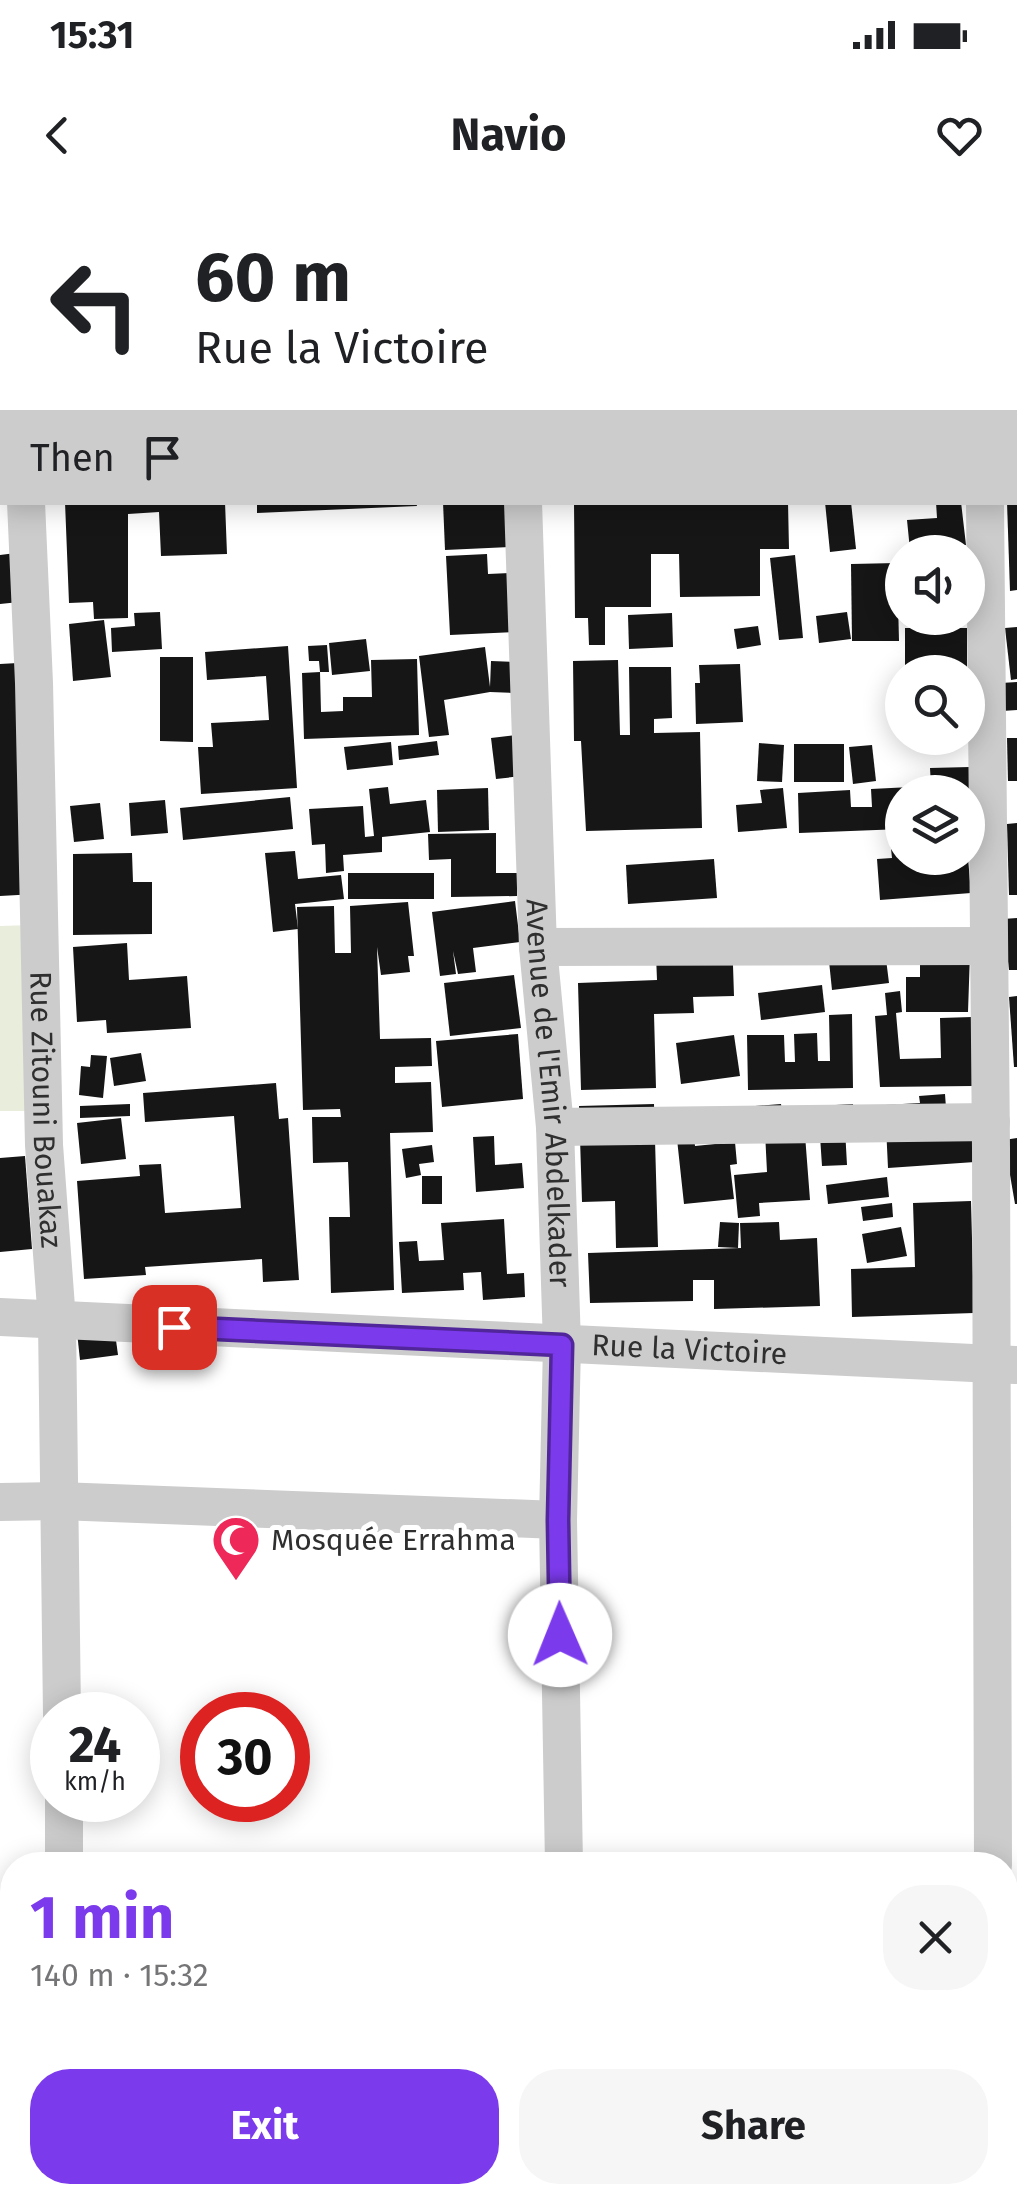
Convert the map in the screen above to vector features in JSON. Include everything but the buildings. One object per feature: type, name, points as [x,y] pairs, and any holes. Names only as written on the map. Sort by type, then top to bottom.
[{"type":"street","name":"Rue Zitouni Bouakaz","points":[[26,505],[17,683],[57,1322],[62,1692]]},
{"type":"street","name":"Avenue de l'Emir Abdelkader","points":[[523,505],[538,947],[555,1127],[562,1345],[558,1520],[564,1852]]},
{"type":"street","points":[[985,505],[1002,828],[998,937],[1004,1364],[993,1852]]},
{"type":"street","points":[[538,947],[998,937]]},
{"type":"street","points":[[555,1127],[1000,1140]]},
{"type":"street","name":"Rue la Victoire","points":[[0,1317],[1004,1364]]},
{"type":"street","points":[[0,1502],[558,1520]]},
{"type":"street","points":[[64,1822],[64,1852]]},
{"type":"green space","points":[[32,925],[37,1111],[0,1111],[0,926]]},
{"type":"place","name":"Mosquée Errahma","points":[[236,1582]]},
{"type":"route","points":[[174,1327],[562,1345],[560,1635]]}]
